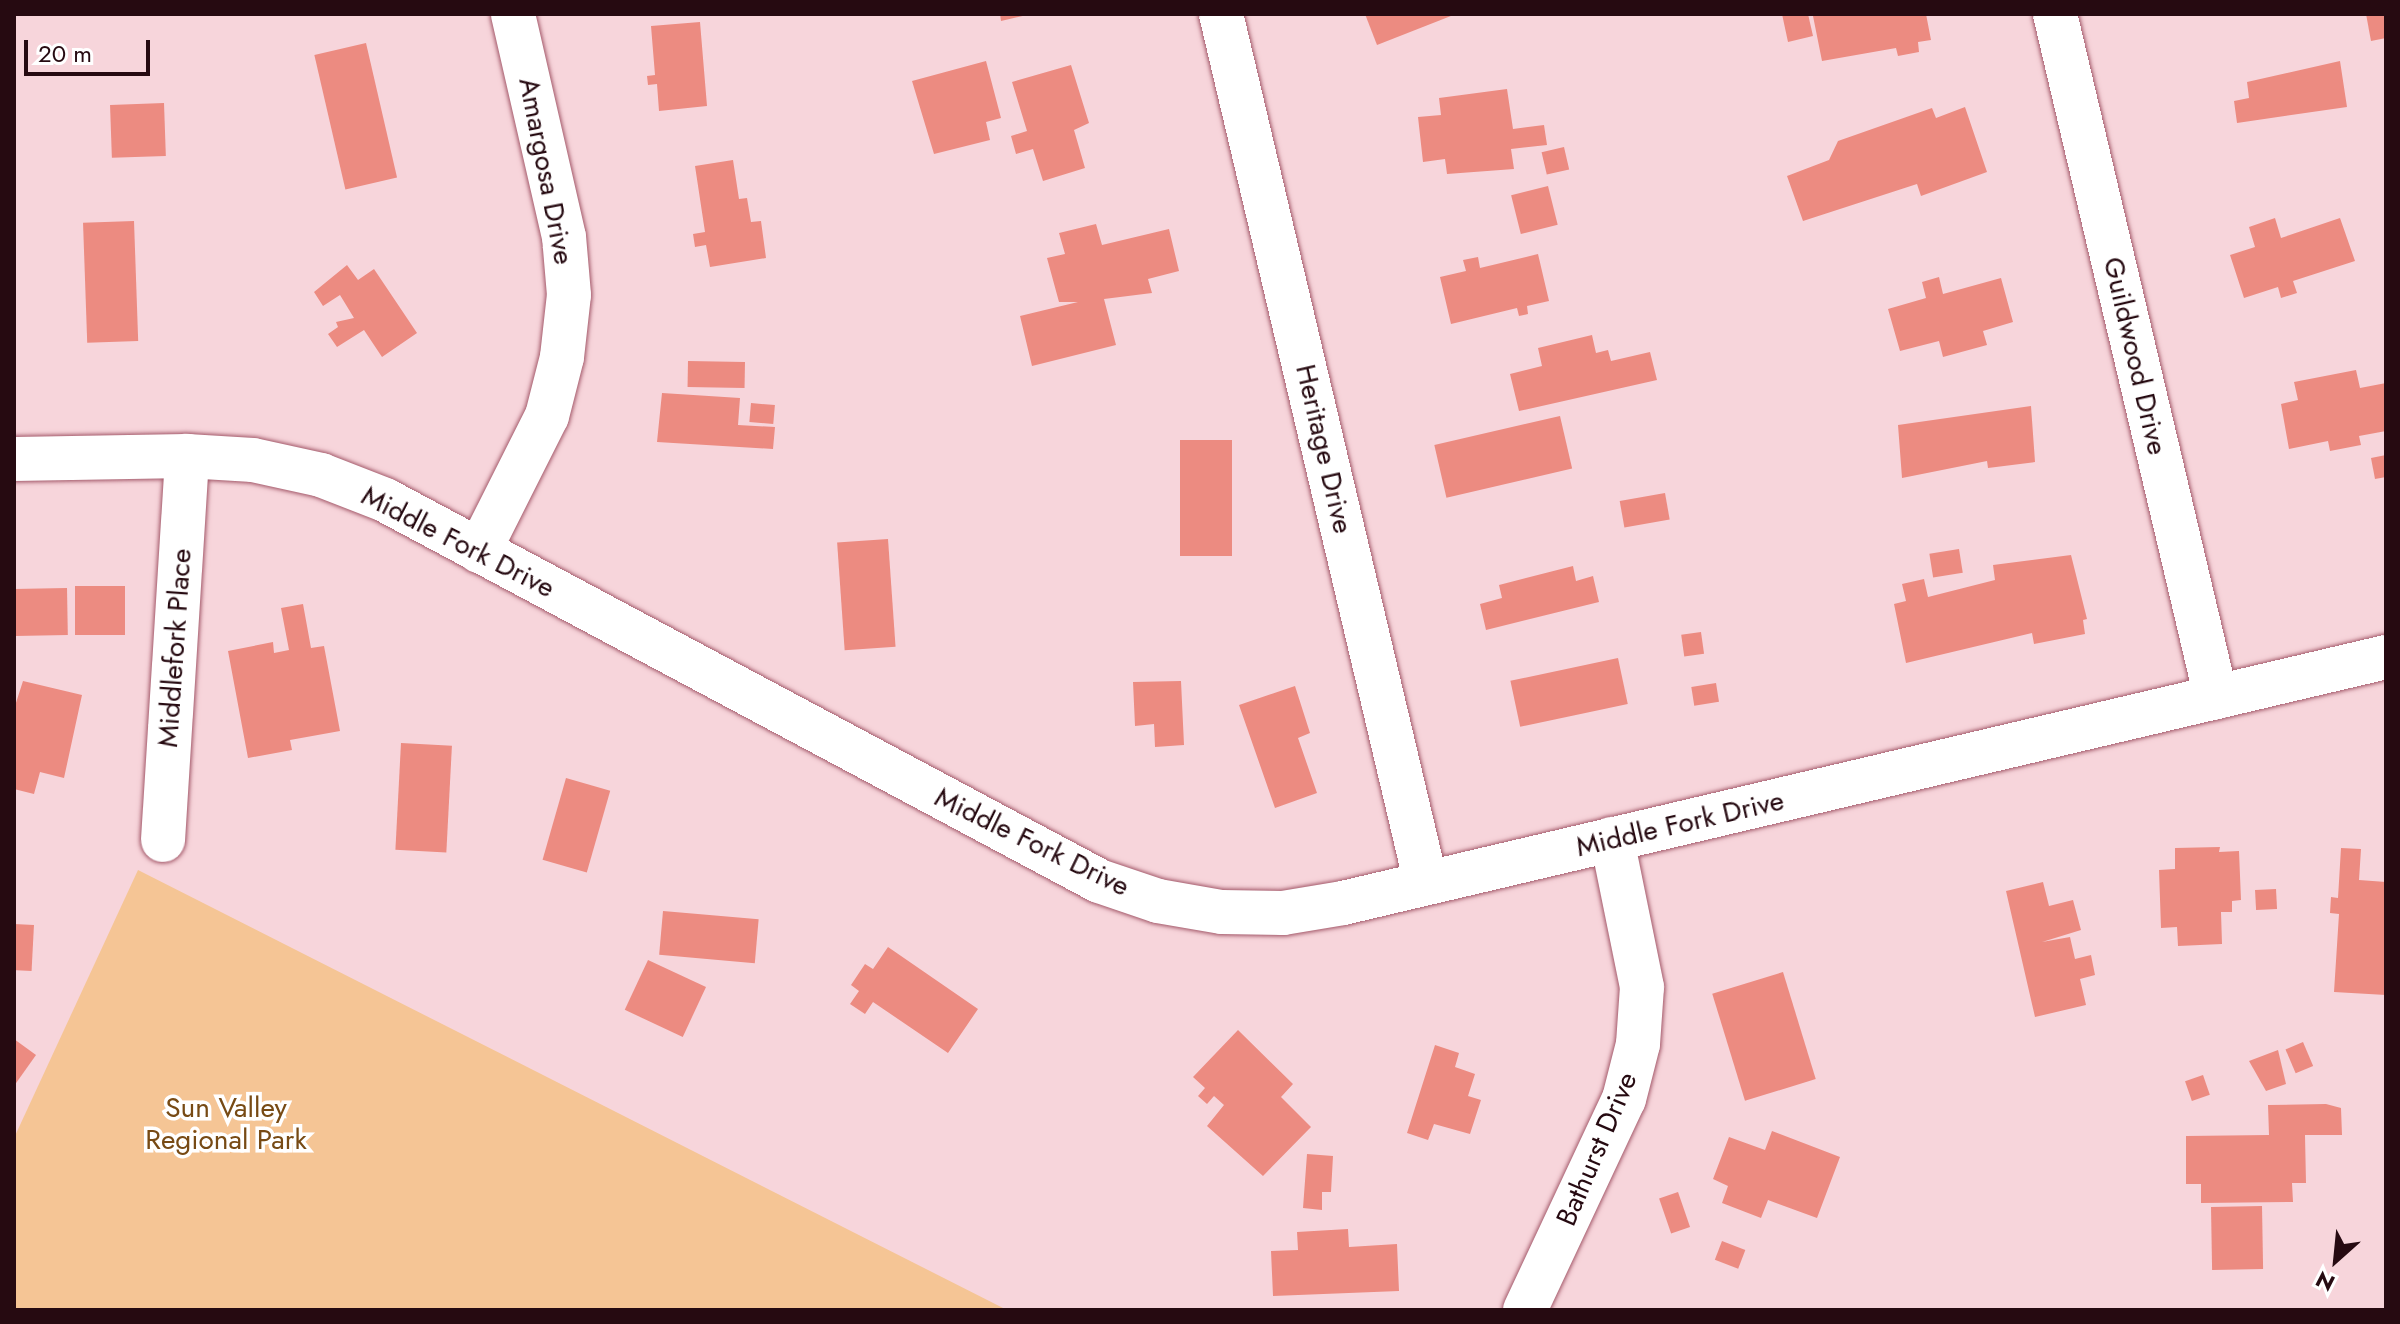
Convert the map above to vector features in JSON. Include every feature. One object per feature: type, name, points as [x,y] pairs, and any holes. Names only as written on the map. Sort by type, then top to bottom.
[{"type":"street","name":"Amargosa Drive","points":[[479,551],[547,416],[562,357],[569,295],[564,237],[513,14]]},
{"type":"street","name":"Heritage Drive","points":[[1221,14],[1426,883]]},
{"type":"street","name":"Guildwood Drive","points":[[2055,14],[2216,697]]},
{"type":"street","name":"Middle Fork Drive","points":[[14,459],[187,456],[253,460],[321,475],[385,500],[1099,881],[1171,904],[1222,912],[1283,913],[1426,883],[2386,657]]},
{"type":"street","name":"Middlefork Place","points":[[163,840],[187,456]]},
{"type":"street","name":"Bathurst Drive","points":[[1525,1310],[1624,1099],[1638,1044],[1642,987],[1612,839]]},
{"type":"green space","name":"Sun Valley Regional Park","points":[[138,870],[1007,1310],[14,1310],[14,1138]]},
{"type":"building","points":[[1000,14],[1027,14],[1027,15],[1001,21]]},
{"type":"building","points":[[1365,14],[1456,14],[1377,45]]},
{"type":"building","points":[[1782,14],[1808,14],[1813,36],[1788,42]]},
{"type":"building","points":[[1926,14],[1931,40],[1918,42],[1919,52],[1898,56],[1896,48],[1822,61],[1813,16]]},
{"type":"building","points":[[2366,14],[2386,14],[2386,38],[2371,41]]},
{"type":"building","points":[[700,22],[707,106],[659,111],[657,84],[648,85],[647,76],[655,75],[651,26]]},
{"type":"building","points":[[366,43],[397,177],[345,189],[314,55]]},
{"type":"building","points":[[986,61],[1001,118],[986,122],[990,140],[934,154],[912,81]]},
{"type":"building","points":[[2340,61],[2347,107],[2237,123],[2234,101],[2249,98],[2247,82]]},
{"type":"building","points":[[1071,65],[1089,123],[1074,130],[1085,168],[1043,181],[1033,149],[1016,154],[1011,136],[1027,131],[1012,82]]},
{"type":"building","points":[[1507,89],[1513,129],[1544,125],[1547,145],[1511,149],[1514,169],[1447,174],[1445,159],[1423,162],[1418,117],[1441,115],[1439,98]]},
{"type":"building","points":[[164,103],[166,156],[112,158],[110,105]]},
{"type":"building","points":[[1965,107],[1987,172],[1921,196],[1917,184],[1803,221],[1787,176],[1829,160],[1838,141],[1932,108],[1936,118]]},
{"type":"building","points":[[1564,147],[1569,169],[1547,175],[1542,152]]},
{"type":"building","points":[[733,160],[739,199],[747,198],[751,222],[761,221],[766,258],[710,267],[706,245],[695,247],[693,234],[705,232],[695,166]]},
{"type":"building","points":[[1548,186],[1558,225],[1521,234],[1511,195]]},
{"type":"building","points":[[2275,218],[2281,238],[2340,218],[2355,261],[2293,281],[2297,293],[2281,298],[2278,287],[2244,298],[2230,255],[2255,247],[2249,227]]},
{"type":"building","points":[[134,221],[138,341],[87,343],[83,223]]},
{"type":"building","points":[[1096,224],[1102,245],[1169,229],[1179,271],[1148,279],[1152,293],[1104,299],[1116,345],[1032,366],[1020,316],[1078,302],[1059,302],[1047,258],[1065,254],[1059,233]]},
{"type":"building","points":[[1538,254],[1549,301],[1527,306],[1528,314],[1519,316],[1517,308],[1451,324],[1440,277],[1466,271],[1463,260],[1478,257],[1480,268]]},
{"type":"building","points":[[347,265],[358,280],[374,269],[417,333],[382,357],[364,330],[337,347],[328,334],[338,327],[336,322],[354,318],[340,295],[323,306],[314,292]]},
{"type":"building","points":[[1939,277],[1943,294],[2001,278],[2013,322],[1983,331],[1987,345],[1943,357],[1939,341],[1900,351],[1888,309],[1926,298],[1922,282]]},
{"type":"building","points":[[1592,335],[1596,353],[1608,350],[1611,361],[1650,352],[1657,380],[1519,411],[1510,374],[1542,366],[1538,348]]},
{"type":"building","points":[[688,361],[745,362],[745,388],[688,387]]},
{"type":"building","points":[[2356,370],[2360,388],[2386,383],[2386,431],[2359,436],[2361,445],[2330,451],[2328,441],[2289,449],[2281,404],[2298,400],[2294,382]]},
{"type":"building","points":[[662,393],[740,398],[738,425],[775,427],[773,449],[657,442]]},
{"type":"building","points":[[751,403],[775,405],[773,424],[749,422]]},
{"type":"building","points":[[2031,406],[2035,462],[1988,468],[1987,461],[1902,478],[1898,425]]},
{"type":"building","points":[[1560,416],[1572,469],[1446,498],[1434,445]]},
{"type":"building","points":[[1180,440],[1232,440],[1232,556],[1180,556]]},
{"type":"building","points":[[2386,455],[2386,477],[2375,479],[2371,458]]},
{"type":"building","points":[[1665,493],[1670,520],[1624,528],[1620,501]]},
{"type":"building","points":[[888,539],[896,647],[845,650],[837,543]]},
{"type":"building","points":[[1959,549],[1963,573],[1933,577],[1929,554]]},
{"type":"building","points":[[2071,555],[2087,619],[2083,620],[2085,634],[2034,644],[2032,633],[1906,663],[1894,604],[1906,601],[1902,584],[1924,579],[1928,597],[1995,580],[1993,565]]},
{"type":"building","points":[[1573,566],[1576,581],[1593,576],[1599,602],[1486,630],[1480,604],[1502,598],[1499,585]]},
{"type":"building","points":[[75,586],[125,586],[125,635],[75,635]]},
{"type":"building","points":[[67,588],[68,635],[15,636],[14,589]]},
{"type":"building","points":[[303,604],[311,648],[324,646],[340,731],[290,740],[292,750],[248,758],[228,651],[273,642],[274,653],[289,650],[281,608]]},
{"type":"building","points":[[1701,632],[1704,654],[1684,657],[1681,635]]},
{"type":"building","points":[[1618,658],[1628,704],[1520,727],[1510,681]]},
{"type":"building","points":[[23,681],[82,695],[64,778],[40,772],[34,794],[14,789],[14,709]]},
{"type":"building","points":[[1181,681],[1184,745],[1155,747],[1154,724],[1135,726],[1133,682]]},
{"type":"building","points":[[1716,683],[1719,702],[1694,706],[1691,687]]},
{"type":"building","points":[[1295,686],[1310,733],[1298,738],[1317,793],[1275,808],[1239,705]]},
{"type":"building","points":[[401,743],[452,746],[446,853],[395,850]]},
{"type":"building","points":[[566,778],[610,791],[587,872],[543,860]]},
{"type":"building","points":[[2220,847],[2219,852],[2239,851],[2241,900],[2232,901],[2232,912],[2221,912],[2222,944],[2178,946],[2177,927],[2161,928],[2159,870],[2175,869],[2175,848]]},
{"type":"building","points":[[2341,848],[2361,849],[2359,880],[2386,882],[2386,995],[2334,992],[2339,914],[2330,913],[2331,897],[2338,898]]},
{"type":"building","points":[[2043,882],[2049,906],[2073,900],[2081,930],[2042,942],[2070,937],[2075,959],[2091,955],[2095,975],[2080,979],[2086,1005],[2035,1017],[2006,891]]},
{"type":"building","points":[[2276,889],[2277,909],[2256,910],[2255,890]]},
{"type":"building","points":[[663,911],[759,919],[755,963],[659,955]]},
{"type":"building","points":[[14,924],[34,925],[32,971],[14,970]]},
{"type":"building","points":[[888,947],[978,1009],[948,1053],[873,1002],[865,1014],[850,1004],[859,991],[851,985],[865,964],[873,969]]},
{"type":"building","points":[[648,960],[706,987],[683,1037],[625,1010]]},
{"type":"building","points":[[1783,972],[1816,1079],[1745,1101],[1712,994]]},
{"type":"building","points":[[1238,1030],[1293,1084],[1281,1097],[1311,1127],[1263,1176],[1207,1126],[1224,1105],[1214,1096],[1207,1104],[1198,1096],[1205,1088],[1193,1077]]},
{"type":"building","points":[[14,1039],[36,1055],[14,1086]]},
{"type":"building","points":[[2303,1042],[2313,1066],[2296,1073],[2286,1049]]},
{"type":"building","points":[[1435,1045],[1459,1053],[1455,1067],[1475,1074],[1468,1096],[1481,1100],[1470,1134],[1434,1124],[1428,1140],[1407,1133]]},
{"type":"building","points":[[2278,1050],[2286,1084],[2266,1091],[2249,1061]]},
{"type":"building","points":[[2203,1075],[2210,1095],[2192,1101],[2185,1081]]},
{"type":"building","points":[[2326,1104],[2341,1108],[2342,1135],[2305,1135],[2306,1183],[2292,1183],[2293,1202],[2201,1203],[2201,1184],[2186,1184],[2186,1136],[2269,1135],[2268,1105]]},
{"type":"building","points":[[1772,1131],[1840,1157],[1817,1218],[1768,1200],[1761,1218],[1722,1203],[1728,1186],[1713,1179],[1729,1137],[1765,1150]]},
{"type":"building","points":[[1307,1154],[1333,1156],[1331,1192],[1322,1192],[1322,1210],[1303,1208]]},
{"type":"building","points":[[1678,1192],[1690,1227],[1671,1233],[1659,1199]]},
{"type":"building","points":[[2262,1206],[2263,1269],[2212,1270],[2211,1207]]},
{"type":"building","points":[[1348,1229],[1349,1247],[1397,1244],[1399,1291],[1273,1296],[1271,1251],[1298,1250],[1297,1232]]},
{"type":"building","points":[[1722,1241],[1745,1250],[1738,1269],[1715,1260]]}]
